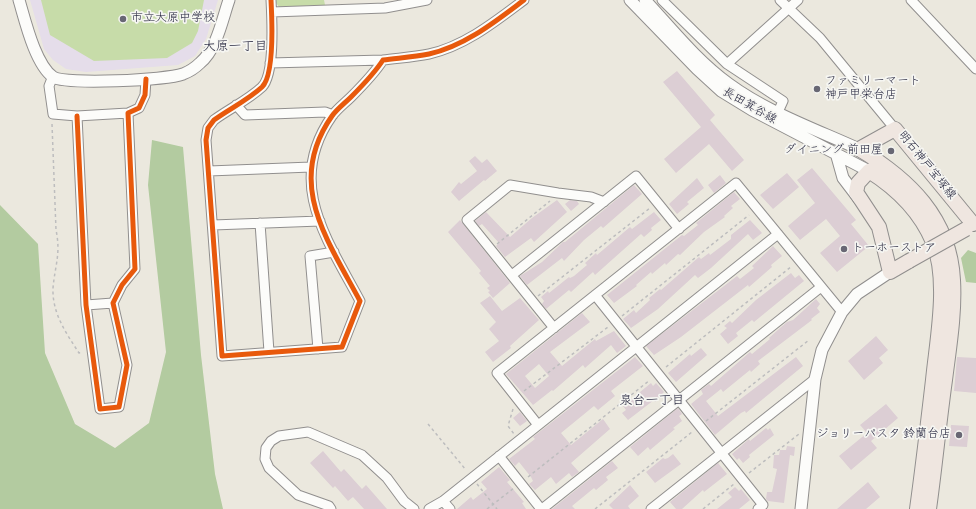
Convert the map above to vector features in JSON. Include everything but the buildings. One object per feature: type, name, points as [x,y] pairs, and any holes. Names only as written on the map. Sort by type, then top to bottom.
[{"type":"main road","name":"明石神戸宝塚線","points":[[890,272],[909,261],[973,225],[895,129],[859,149],[884,164],[905,181],[925,202],[941,231],[951,262],[954,281],[950,337],[929,509]]},
{"type":"main road","points":[[890,272],[879,227],[856,192],[858,183],[869,171],[892,186],[913,209],[933,242],[938,265],[940,290],[937,339],[917,509]]},
{"type":"street","points":[[19,0],[36,55],[53,76],[67,81],[146,79],[183,74],[201,62],[212,48],[229,0]]},
{"type":"street","points":[[271,0],[270,63],[268,76],[264,86],[214,120],[208,128],[206,140],[222,356],[342,347],[360,301],[334,252],[320,221],[310,187],[311,166],[318,138],[333,115],[372,76],[383,60]]},
{"type":"street","points":[[272,12],[385,8],[427,0]]},
{"type":"street","points":[[270,63],[383,60],[430,54],[459,42],[491,25],[524,0]]},
{"type":"street","name":"長田箕谷線","points":[[630,0],[697,69],[721,91],[752,110],[869,171]]},
{"type":"street","name":"長田箕谷線","points":[[645,0],[703,62],[728,83],[778,112],[859,149]]},
{"type":"street","points":[[662,0],[727,64],[783,101],[778,112]]},
{"type":"street","points":[[780,0],[820,38],[895,129]]},
{"type":"street","points":[[727,64],[788,7],[798,0]]},
{"type":"street","points":[[911,0],[976,69]]},
{"type":"street","points":[[53,76],[49,86],[53,114],[77,116],[128,113],[139,108],[145,95],[146,79]]},
{"type":"street","points":[[236,105],[245,114],[325,112],[333,115]]},
{"type":"street","points":[[77,116],[86,305],[100,409],[119,407],[127,365],[113,303],[122,285],[135,269],[128,113]]},
{"type":"street","points":[[836,153],[843,178],[864,204]]},
{"type":"street","points":[[209,171],[311,166]]},
{"type":"street","points":[[512,275],[636,176],[678,229]]},
{"type":"street","points":[[538,425],[497,373],[736,183],[842,312]]},
{"type":"street","points":[[554,328],[467,220],[510,185],[591,197],[604,202]]},
{"type":"street","points":[[213,225],[320,221]]},
{"type":"street","points":[[260,223],[269,352]]},
{"type":"street","points":[[428,509],[443,501],[778,234]]},
{"type":"street","points":[[318,349],[310,256],[334,252]]},
{"type":"street","points":[[801,509],[815,379],[822,350],[842,312],[857,294],[890,272]]},
{"type":"street","points":[[499,456],[541,509],[821,287]]},
{"type":"street","points":[[595,295],[763,505],[758,509]]},
{"type":"street","points":[[86,305],[113,303]]},
{"type":"street","points":[[651,509],[815,379]]},
{"type":"street","points":[[331,509],[329,506],[298,495],[269,468],[265,459],[266,448],[271,441],[279,436],[308,432],[362,455],[387,478],[404,501],[414,509]]},
{"type":"street","points":[[443,501],[450,509]]},
{"type":"path","points":[[53,114],[56,230],[59,246],[53,289],[54,309],[65,333],[79,353],[92,350]]},
{"type":"path","points":[[491,249],[558,193]]},
{"type":"path","points":[[532,300],[657,202]]},
{"type":"path","points":[[487,509],[800,261]]},
{"type":"path","points":[[428,424],[497,509]]},
{"type":"path","points":[[703,509],[799,434]]},
{"type":"shaded area","name":"市立大原中学校","points":[[30,0],[218,0],[206,39],[195,56],[178,65],[86,72],[66,69],[53,60],[44,49]]},
{"type":"green space","name":"市立大原中学校","points":[[41,0],[204,0],[198,31],[192,43],[167,58],[94,61],[50,35]]},
{"type":"green space","points":[[274,0],[324,0],[325,5],[279,7]]},
{"type":"green space","points":[[152,140],[183,147],[201,355],[215,474],[223,509],[0,509],[0,205],[38,244],[45,353],[75,424],[115,448],[149,423],[166,352],[148,185]]},
{"type":"green space","points":[[968,250],[976,253],[976,283],[966,282],[961,258]]},
{"type":"cycle path","points":[[271,0],[272,46],[269,71],[266,80],[257,92],[214,120],[208,128],[206,140],[222,356],[342,347],[360,301],[324,233],[316,210],[312,188],[312,164],[318,141],[334,113],[368,79],[383,60],[429,54],[455,45],[480,32],[524,0]]},
{"type":"cycle path","points":[[77,116],[86,305],[100,409],[119,407],[127,365],[113,303],[122,285],[135,269],[128,113],[139,108],[145,95],[146,79]]},
{"type":"place","name":"市立大原中学校","points":[[123,19]]},
{"type":"place","name":"ファミリーマート 神戸甲栄台店","points":[[817,89]]},
{"type":"place","name":"ダイニング 前田屋","points":[[891,151]]},
{"type":"place","name":"トーホーストア","points":[[844,249]]},
{"type":"place","name":"ジョリーパスタ 鈴蘭台店","points":[[959,435]]},
{"type":"district","name":"大原一丁目","points":[[235,48]]},
{"type":"district","name":"泉台一丁目","points":[[652,402]]}]
